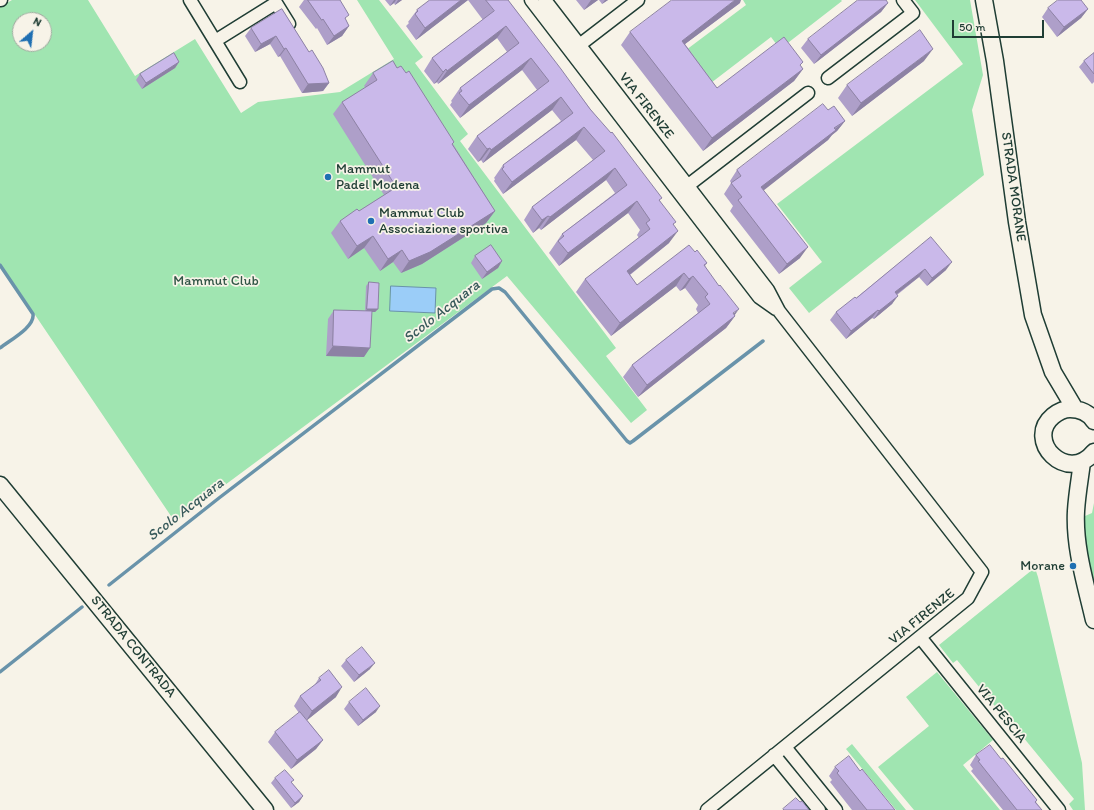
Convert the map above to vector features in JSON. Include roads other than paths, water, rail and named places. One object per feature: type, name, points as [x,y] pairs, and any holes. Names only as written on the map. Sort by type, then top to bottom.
[{"type":"street","points":[[190,0],[240,82]]},
{"type":"street","name":"VIA FIRENZE","points":[[531,0],[575,48],[684,190],[768,290],[779,311],[982,572],[968,598],[707,810]]},
{"type":"street","name":"VIA FIRENZE","points":[[545,0],[575,48]]},
{"type":"street","points":[[575,48],[638,0]]},
{"type":"street","points":[[828,78],[913,13],[904,0]]},
{"type":"street","name":"STRADA MORANE","points":[[984,0],[1017,222],[1033,315],[1053,372],[1075,409]]},
{"type":"street","points":[[215,41],[276,3],[295,32]]},
{"type":"street","points":[[684,190],[808,93]]},
{"type":"street","name":"STRADA MORANE","points":[[1053,372],[1058,412]]},
{"type":"street","points":[[1088,457],[1074,464],[1065,463],[1056,459],[1049,452],[1045,443],[1044,434],[1046,426],[1051,418],[1058,412],[1066,409],[1075,409],[1084,412],[1093,419]]},
{"type":"street","points":[[1076,511],[1088,457]]},
{"type":"street","points":[[1065,463],[1076,511],[1079,553],[1094,620]]},
{"type":"street","name":"STRADA CONTRADA","points":[[0,485],[265,810]]},
{"type":"street","name":"VIA PESCIA","points":[[920,637],[1059,810]]},
{"type":"street","points":[[784,747],[836,810]]},
{"type":"street","points":[[774,755],[819,810]]},
{"type":"water","points":[[391,286],[436,288],[435,313],[390,311]]},
{"type":"waterway","points":[[0,265],[33,314],[33,319],[30,324],[0,348]]},
{"type":"waterway","name":"Scolo Acquara","points":[[109,585],[219,498],[492,289],[499,288],[505,292],[630,443],[763,341]]},
{"type":"waterway","name":"Scolo Acquara","points":[[0,672],[82,607]]},
{"type":"place","name":"Mammut Padel Modena","points":[[328,177]]},
{"type":"place","name":"Mammut Club Associazione sportiva","points":[[371,221]]},
{"type":"place","name":"Morane","points":[[1073,566]]},
{"type":"park label","name":"Mammut Club","points":[[216,281]]}]
